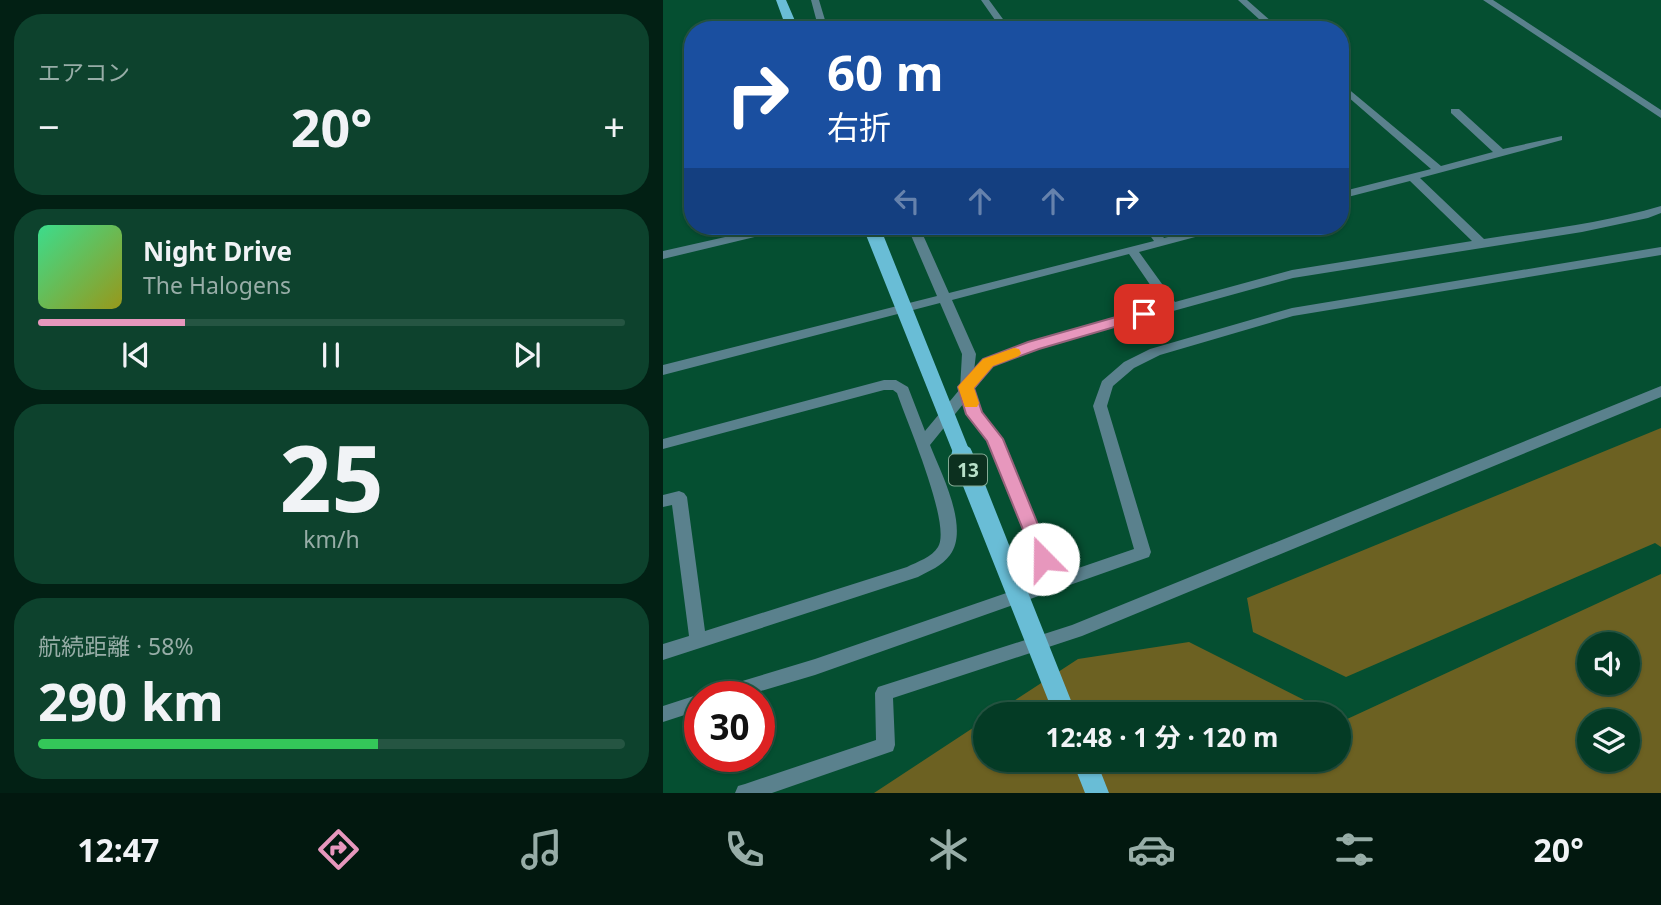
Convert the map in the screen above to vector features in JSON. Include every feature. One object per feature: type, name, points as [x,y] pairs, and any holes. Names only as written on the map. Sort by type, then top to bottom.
[{"type":"main road","points":[[781,0],[789,21]]},
{"type":"main road","name":"13","points":[[875,235],[1060,702]]},
{"type":"main road","points":[[1089,772],[1097,793]]},
{"type":"street","points":[[815,0],[821,21]]},
{"type":"street","points":[[985,0],[1000,21]]},
{"type":"street","points":[[1242,0],[1266,21]]},
{"type":"street","points":[[1487,0],[1661,115]]},
{"type":"street","points":[[1349,93],[1440,171]]},
{"type":"street","points":[[1455,111],[1502,154]]},
{"type":"street","points":[[1349,194],[1558,138]]},
{"type":"street","points":[[1414,178],[1483,244]]},
{"type":"street","points":[[922,444],[988,363],[1034,345],[1305,272],[1595,225],[1648,215],[1661,209]]},
{"type":"street","points":[[663,255],[749,235]]},
{"type":"street","points":[[917,235],[969,354],[966,387],[974,414],[994,439],[1053,583]]},
{"type":"street","points":[[1156,235],[1161,242]]},
{"type":"street","points":[[663,370],[1189,235]]},
{"type":"street","points":[[1133,250],[1171,306]]},
{"type":"street","points":[[769,681],[1143,552],[1100,406],[1107,384],[1129,365],[1155,352],[1292,312],[1661,251]]},
{"type":"street","points":[[663,444],[884,385],[896,385],[903,390],[951,528],[946,548],[933,561],[912,572],[663,652]]},
{"type":"street","points":[[745,793],[886,745],[884,693],[1076,631],[1661,391]]},
{"type":"street","points":[[663,501],[679,497],[698,641]]},
{"type":"street","points":[[663,713],[684,707]]},
{"type":"shaded area","points":[[1661,428],[1661,547],[1655,543],[1346,677],[1253,632],[1247,598]]},
{"type":"shaded area","points":[[1661,574],[1661,793],[874,793],[973,728],[973,772],[1351,772],[1351,717]]},
{"type":"shaded area","points":[[1189,642],[1308,702],[1012,702],[1078,659]]},
{"type":"slow traffic","points":[[971,403],[966,387],[988,363],[1014,353]]},
{"type":"route","points":[[1043,559],[994,439],[974,414],[966,387],[988,363],[1034,345],[1144,314]]}]
